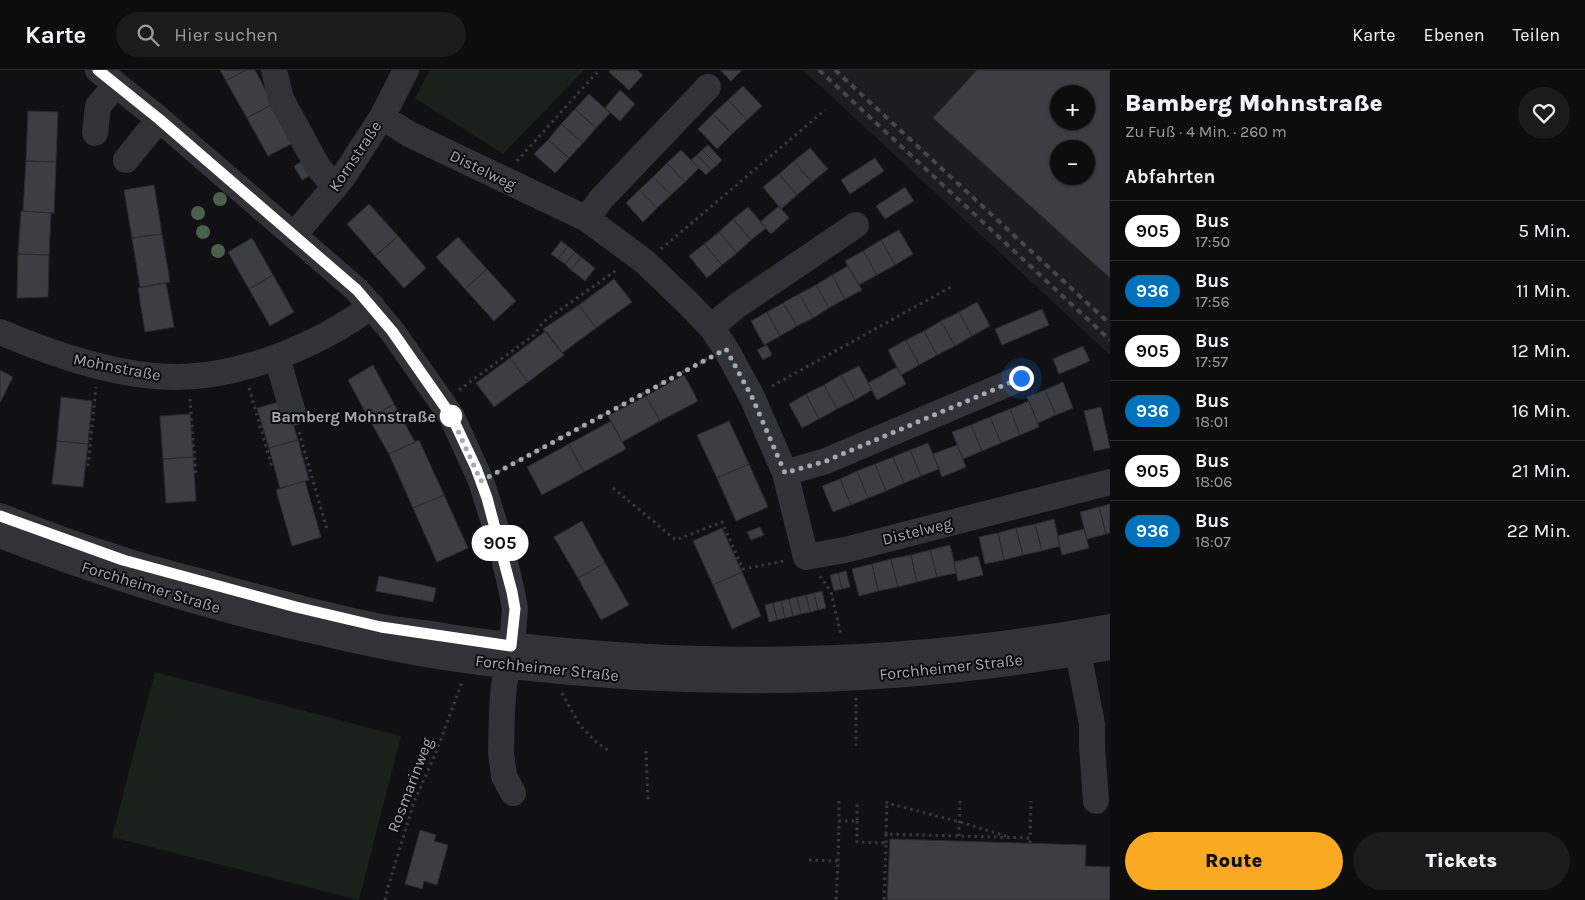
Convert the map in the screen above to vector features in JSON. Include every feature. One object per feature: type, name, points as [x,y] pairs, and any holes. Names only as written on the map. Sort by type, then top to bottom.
[{"type":"street","points":[[274,70],[281,100],[318,167],[334,187]]},
{"type":"street","name":"Kornstraße","points":[[294,235],[343,177],[382,117],[406,70]]},
{"type":"street","points":[[95,133],[98,106],[107,77],[159,119],[357,290],[372,306],[420,370],[452,417],[481,481],[500,541],[515,609],[502,711],[501,752],[504,776],[513,793]]},
{"type":"street","points":[[587,219],[601,200],[708,87]]},
{"type":"street","name":"Distelweg","points":[[382,117],[409,134],[587,219],[663,277],[711,327],[726,349],[752,397],[785,473],[806,557],[844,550],[1110,482]]},
{"type":"street","points":[[126,160],[159,119]]},
{"type":"street","points":[[711,327],[738,306],[856,225]]},
{"type":"street","name":"Mohnstraße","points":[[0,332],[65,357],[124,372],[172,377],[189,376],[217,374],[260,363],[297,350],[335,330],[372,306]]},
{"type":"street","points":[[277,357],[293,413]]},
{"type":"street","points":[[785,473],[826,461],[1021,378]]},
{"type":"street","name":"Forchheimer Straße","points":[[0,516],[123,560],[303,609],[509,655],[559,670],[654,678],[789,680],[924,672],[1076,643],[1110,627]]},
{"type":"street","name":"Forchheimer Straße","points":[[0,535],[58,558],[123,580],[244,615],[375,645],[443,657],[509,655],[720,660],[792,659],[908,654],[1013,642],[1076,643],[1110,647]]},
{"type":"street","points":[[1076,643],[1092,724],[1096,801]]},
{"type":"path","points":[[516,163],[599,70]]},
{"type":"path","points":[[442,402],[534,335],[543,322],[641,259],[825,110]]},
{"type":"path","points":[[752,397],[951,288]]},
{"type":"path","points":[[481,481],[726,349]]},
{"type":"path","points":[[88,466],[99,365]]},
{"type":"path","points":[[244,367],[272,467]]},
{"type":"path","points":[[189,376],[196,477]]},
{"type":"path","points":[[293,413],[327,530]]},
{"type":"path","points":[[613,488],[676,540],[722,522],[744,569],[806,557],[831,592],[840,630]]},
{"type":"path","points":[[559,670],[560,690],[579,724],[595,741],[609,751]]},
{"type":"path","name":"Rosmarinweg","points":[[385,900],[414,802],[437,750],[463,679]]},
{"type":"path","points":[[856,697],[856,750]]},
{"type":"path","points":[[646,751],[648,801]]},
{"type":"path","points":[[836,900],[839,801]]},
{"type":"path","points":[[857,801],[857,842],[886,843]]},
{"type":"path","points":[[960,801],[960,836]]},
{"type":"path","points":[[1030,844],[1031,801]]},
{"type":"path","points":[[884,900],[887,802],[1012,838]]},
{"type":"path","points":[[839,821],[857,821]]},
{"type":"path","points":[[886,834],[942,838],[960,836],[1030,838]]},
{"type":"path","points":[[809,860],[838,861]]},
{"type":"shaded area","points":[[430,70],[584,70],[503,154],[415,98]]},
{"type":"shaded area","points":[[803,70],[1110,70],[1110,355]]},
{"type":"shaded area","points":[[155,672],[401,736],[359,900],[112,837]]},
{"type":"building","points":[[220,70],[246,70],[226,81]]},
{"type":"building","points":[[246,70],[255,70],[273,104],[247,118],[226,81]]},
{"type":"building","points":[[611,70],[637,70],[643,75],[629,90],[609,72]]},
{"type":"building","points":[[720,70],[742,70],[731,81]]},
{"type":"building","points":[[977,70],[1110,70],[1110,278],[933,118]]},
{"type":"building","points":[[743,86],[762,106],[747,120],[728,100]]},
{"type":"building","points":[[620,90],[635,104],[620,121],[605,108]]},
{"type":"building","points":[[589,94],[610,113],[596,128],[575,109]]},
{"type":"building","points":[[728,100],[747,120],[732,134],[713,114]]},
{"type":"building","points":[[273,104],[295,142],[268,156],[247,118]]},
{"type":"building","points":[[575,109],[596,128],[583,143],[561,124]]},
{"type":"building","points":[[28,111],[58,112],[56,162],[26,161]]},
{"type":"building","points":[[713,114],[732,134],[717,149],[698,129]]},
{"type":"building","points":[[561,124],[583,143],[569,158],[548,140]]},
{"type":"building","points":[[548,140],[569,158],[555,173],[534,154]]},
{"type":"building","points":[[708,145],[722,160],[717,165],[702,150]]},
{"type":"building","points":[[810,148],[828,169],[812,182],[794,161]]},
{"type":"building","points":[[681,150],[699,168],[685,182],[667,163]]},
{"type":"building","points":[[702,150],[717,165],[711,170],[697,155]]},
{"type":"building","points":[[697,155],[711,170],[706,175],[691,160]]},
{"type":"building","points":[[875,158],[884,171],[850,194],[841,180]]},
{"type":"building","points":[[26,161],[56,162],[54,213],[23,211]]},
{"type":"building","points":[[303,161],[311,175],[302,180],[294,166]]},
{"type":"building","points":[[794,161],[812,182],[797,195],[779,174]]},
{"type":"building","points":[[667,163],[685,182],[671,195],[653,177]]},
{"type":"building","points":[[779,174],[797,195],[781,209],[763,187]]},
{"type":"building","points":[[653,177],[671,195],[657,208],[639,190]]},
{"type":"building","points":[[154,185],[162,234],[132,238],[124,190]]},
{"type":"building","points":[[905,187],[914,201],[885,219],[876,206]]},
{"type":"building","points":[[639,190],[657,208],[643,222],[626,203]]},
{"type":"building","points":[[369,204],[398,236],[375,256],[347,224]]},
{"type":"building","points":[[779,206],[789,218],[771,234],[760,222]]},
{"type":"building","points":[[748,207],[766,228],[751,240],[733,219]]},
{"type":"building","points":[[21,211],[51,213],[49,255],[18,254]]},
{"type":"building","points":[[733,219],[751,240],[737,253],[719,232]]},
{"type":"building","points":[[899,230],[913,254],[895,265],[881,240]]},
{"type":"building","points":[[719,232],[737,253],[722,265],[704,244]]},
{"type":"building","points":[[162,234],[170,282],[140,287],[132,238]]},
{"type":"building","points":[[398,236],[426,268],[404,288],[375,256]]},
{"type":"building","points":[[458,237],[487,269],[465,289],[436,257]]},
{"type":"building","points":[[252,238],[273,275],[249,289],[228,252]]},
{"type":"building","points":[[881,240],[895,265],[877,275],[863,251]]},
{"type":"building","points":[[561,241],[568,246],[558,259],[551,254]]},
{"type":"building","points":[[704,244],[722,265],[707,278],[689,256]]},
{"type":"building","points":[[568,246],[575,252],[565,264],[558,259]]},
{"type":"building","points":[[863,251],[877,275],[859,285],[845,261]]},
{"type":"building","points":[[575,252],[581,257],[571,270],[565,264]]},
{"type":"building","points":[[18,254],[49,255],[48,297],[17,298]]},
{"type":"building","points":[[581,257],[595,268],[585,281],[571,270]]},
{"type":"building","points":[[848,266],[862,290],[845,299],[832,275]]},
{"type":"building","points":[[487,269],[516,301],[494,321],[465,289]]},
{"type":"building","points":[[273,275],[294,312],[270,326],[249,289]]},
{"type":"building","points":[[832,275],[845,299],[829,308],[816,285]]},
{"type":"building","points":[[614,279],[632,302],[596,328],[579,305]]},
{"type":"building","points":[[166,283],[174,327],[145,332],[138,288]]},
{"type":"building","points":[[816,285],[829,308],[813,318],[799,294]]},
{"type":"building","points":[[799,294],[813,318],[797,326],[783,303]]},
{"type":"building","points":[[977,302],[990,326],[972,336],[959,312]]},
{"type":"building","points":[[783,303],[797,326],[780,336],[767,312]]},
{"type":"building","points":[[579,305],[596,328],[562,353],[543,329]]},
{"type":"building","points":[[1042,309],[1049,325],[1002,345],[995,329]]},
{"type":"building","points":[[767,312],[780,336],[764,345],[751,321]]},
{"type":"building","points":[[959,312],[972,336],[955,346],[941,321]]},
{"type":"building","points":[[941,321],[955,346],[937,355],[924,331]]},
{"type":"building","points":[[546,331],[564,355],[528,382],[510,358]]},
{"type":"building","points":[[924,331],[937,355],[919,365],[906,340]]},
{"type":"building","points":[[906,340],[919,365],[901,375],[888,350]]},
{"type":"building","points":[[767,345],[772,355],[763,360],[757,350]]},
{"type":"building","points":[[1083,346],[1090,361],[1059,374],[1053,359]]},
{"type":"building","points":[[510,358],[528,382],[494,407],[476,383]]},
{"type":"building","points":[[373,365],[394,404],[369,419],[348,380]]},
{"type":"building","points":[[859,366],[872,390],[855,400],[841,375]]},
{"type":"building","points":[[897,367],[906,384],[877,400],[868,383]]},
{"type":"building","points":[[0,370],[13,377],[0,403]]},
{"type":"building","points":[[684,375],[698,401],[660,421],[646,396]]},
{"type":"building","points":[[841,375],[855,400],[837,409],[824,385]]},
{"type":"building","points":[[1063,382],[1073,408],[1056,415],[1045,390]]},
{"type":"building","points":[[824,385],[837,409],[819,419],[806,394]]},
{"type":"building","points":[[1045,390],[1056,415],[1038,423],[1027,397]]},
{"type":"building","points":[[806,394],[819,419],[802,428],[789,404]]},
{"type":"building","points":[[646,396],[660,421],[622,442],[608,416]]},
{"type":"building","points":[[61,397],[92,401],[88,444],[57,441]]},
{"type":"building","points":[[286,400],[298,440],[269,448],[257,408]]},
{"type":"building","points":[[1029,401],[1039,427],[1020,435],[1010,409]]},
{"type":"building","points":[[394,404],[415,442],[389,454],[369,419]]},
{"type":"building","points":[[1101,407],[1110,448],[1094,451],[1084,411]]},
{"type":"building","points":[[1010,409],[1020,435],[1001,443],[990,417]]},
{"type":"building","points":[[190,414],[193,457],[163,459],[160,416]]},
{"type":"building","points":[[990,417],[1001,443],[982,451],[971,425]]},
{"type":"building","points":[[611,421],[626,449],[584,472],[569,444]]},
{"type":"building","points":[[729,421],[749,464],[717,478],[697,435]]},
{"type":"building","points":[[971,425],[982,451],[963,459],[952,432]]},
{"type":"building","points":[[298,440],[309,480],[280,488],[269,448]]},
{"type":"building","points":[[419,440],[444,495],[413,508],[389,454]]},
{"type":"building","points":[[57,441],[88,444],[83,487],[52,484]]},
{"type":"building","points":[[928,443],[939,469],[921,476],[910,450]]},
{"type":"building","points":[[569,444],[584,472],[542,495],[527,467]]},
{"type":"building","points":[[957,445],[966,467],[942,477],[933,454]]},
{"type":"building","points":[[910,450],[921,476],[904,483],[893,457]]},
{"type":"building","points":[[193,457],[196,501],[166,503],[163,459]]},
{"type":"building","points":[[893,457],[904,483],[886,491],[875,464]]},
{"type":"building","points":[[749,464],[768,507],[736,521],[717,478]]},
{"type":"building","points":[[875,464],[886,491],[868,498],[857,471]]},
{"type":"building","points":[[857,471],[868,498],[851,505],[840,479]]},
{"type":"building","points":[[840,479],[851,505],[833,512],[822,486]]},
{"type":"building","points":[[305,481],[321,537],[292,546],[276,490]]},
{"type":"building","points":[[444,495],[468,548],[437,562],[413,508]]},
{"type":"building","points":[[1110,504],[1110,533],[1106,534],[1099,507]]},
{"type":"building","points":[[1099,507],[1106,534],[1087,539],[1080,512]]},
{"type":"building","points":[[1054,519],[1060,546],[1042,551],[1035,524]]},
{"type":"building","points":[[582,521],[605,563],[578,578],[554,537]]},
{"type":"building","points":[[1035,524],[1042,551],[1023,555],[1016,528]]},
{"type":"building","points":[[760,527],[764,535],[751,540],[747,532]]},
{"type":"building","points":[[722,528],[742,572],[713,585],[693,541]]},
{"type":"building","points":[[1016,528],[1023,555],[1004,560],[998,533]]},
{"type":"building","points":[[1084,529],[1089,548],[1062,555],[1057,536]]},
{"type":"building","points":[[998,533],[1004,560],[985,564],[979,537]]},
{"type":"building","points":[[950,545],[957,573],[937,577],[930,550]]},
{"type":"building","points":[[930,550],[937,577],[917,582],[911,555]]},
{"type":"building","points":[[911,555],[917,582],[898,587],[891,559]]},
{"type":"building","points":[[978,556],[983,575],[958,581],[954,562]]},
{"type":"building","points":[[891,559],[898,587],[878,591],[872,564]]},
{"type":"building","points":[[605,563],[629,605],[601,620],[578,578]]},
{"type":"building","points":[[872,564],[878,591],[859,596],[852,569]]},
{"type":"building","points":[[846,571],[850,587],[842,589],[838,573]]},
{"type":"building","points":[[742,572],[761,616],[732,629],[713,585]]},
{"type":"building","points":[[838,573],[842,589],[834,591],[830,575]]},
{"type":"building","points":[[379,576],[436,588],[433,602],[376,591]]},
{"type":"building","points":[[822,591],[826,608],[818,610],[814,593]]},
{"type":"building","points":[[814,593],[818,610],[810,612],[806,595]]},
{"type":"building","points":[[806,595],[810,612],[801,614],[797,597]]},
{"type":"building","points":[[797,597],[801,614],[793,616],[789,599]]},
{"type":"building","points":[[789,599],[793,616],[785,618],[781,601]]},
{"type":"building","points":[[781,601],[785,618],[777,620],[773,603]]},
{"type":"building","points":[[773,603],[777,620],[769,622],[765,605]]},
{"type":"building","points":[[420,830],[436,835],[434,841],[448,845],[437,885],[424,881],[422,889],[405,884]]},
{"type":"building","points":[[890,839],[1086,845],[1085,866],[1110,867],[1110,900],[887,900]]},
{"type":"railway","points":[[819,70],[1110,340]]},
{"type":"railway","points":[[835,70],[1110,324]]},
{"type":"bus line","name":"905","points":[[0,516],[123,560],[296,607],[381,627],[511,646],[515,609],[500,541],[487,498],[476,468],[452,417],[420,370],[382,318],[357,290],[138,101],[98,70]]},
{"type":"place","name":"Bamberg Mohnstraße","points":[[451,416]]},
{"type":"route","points":[[451,416],[481,481],[726,349],[752,397],[785,473],[826,461],[1021,378]]}]
